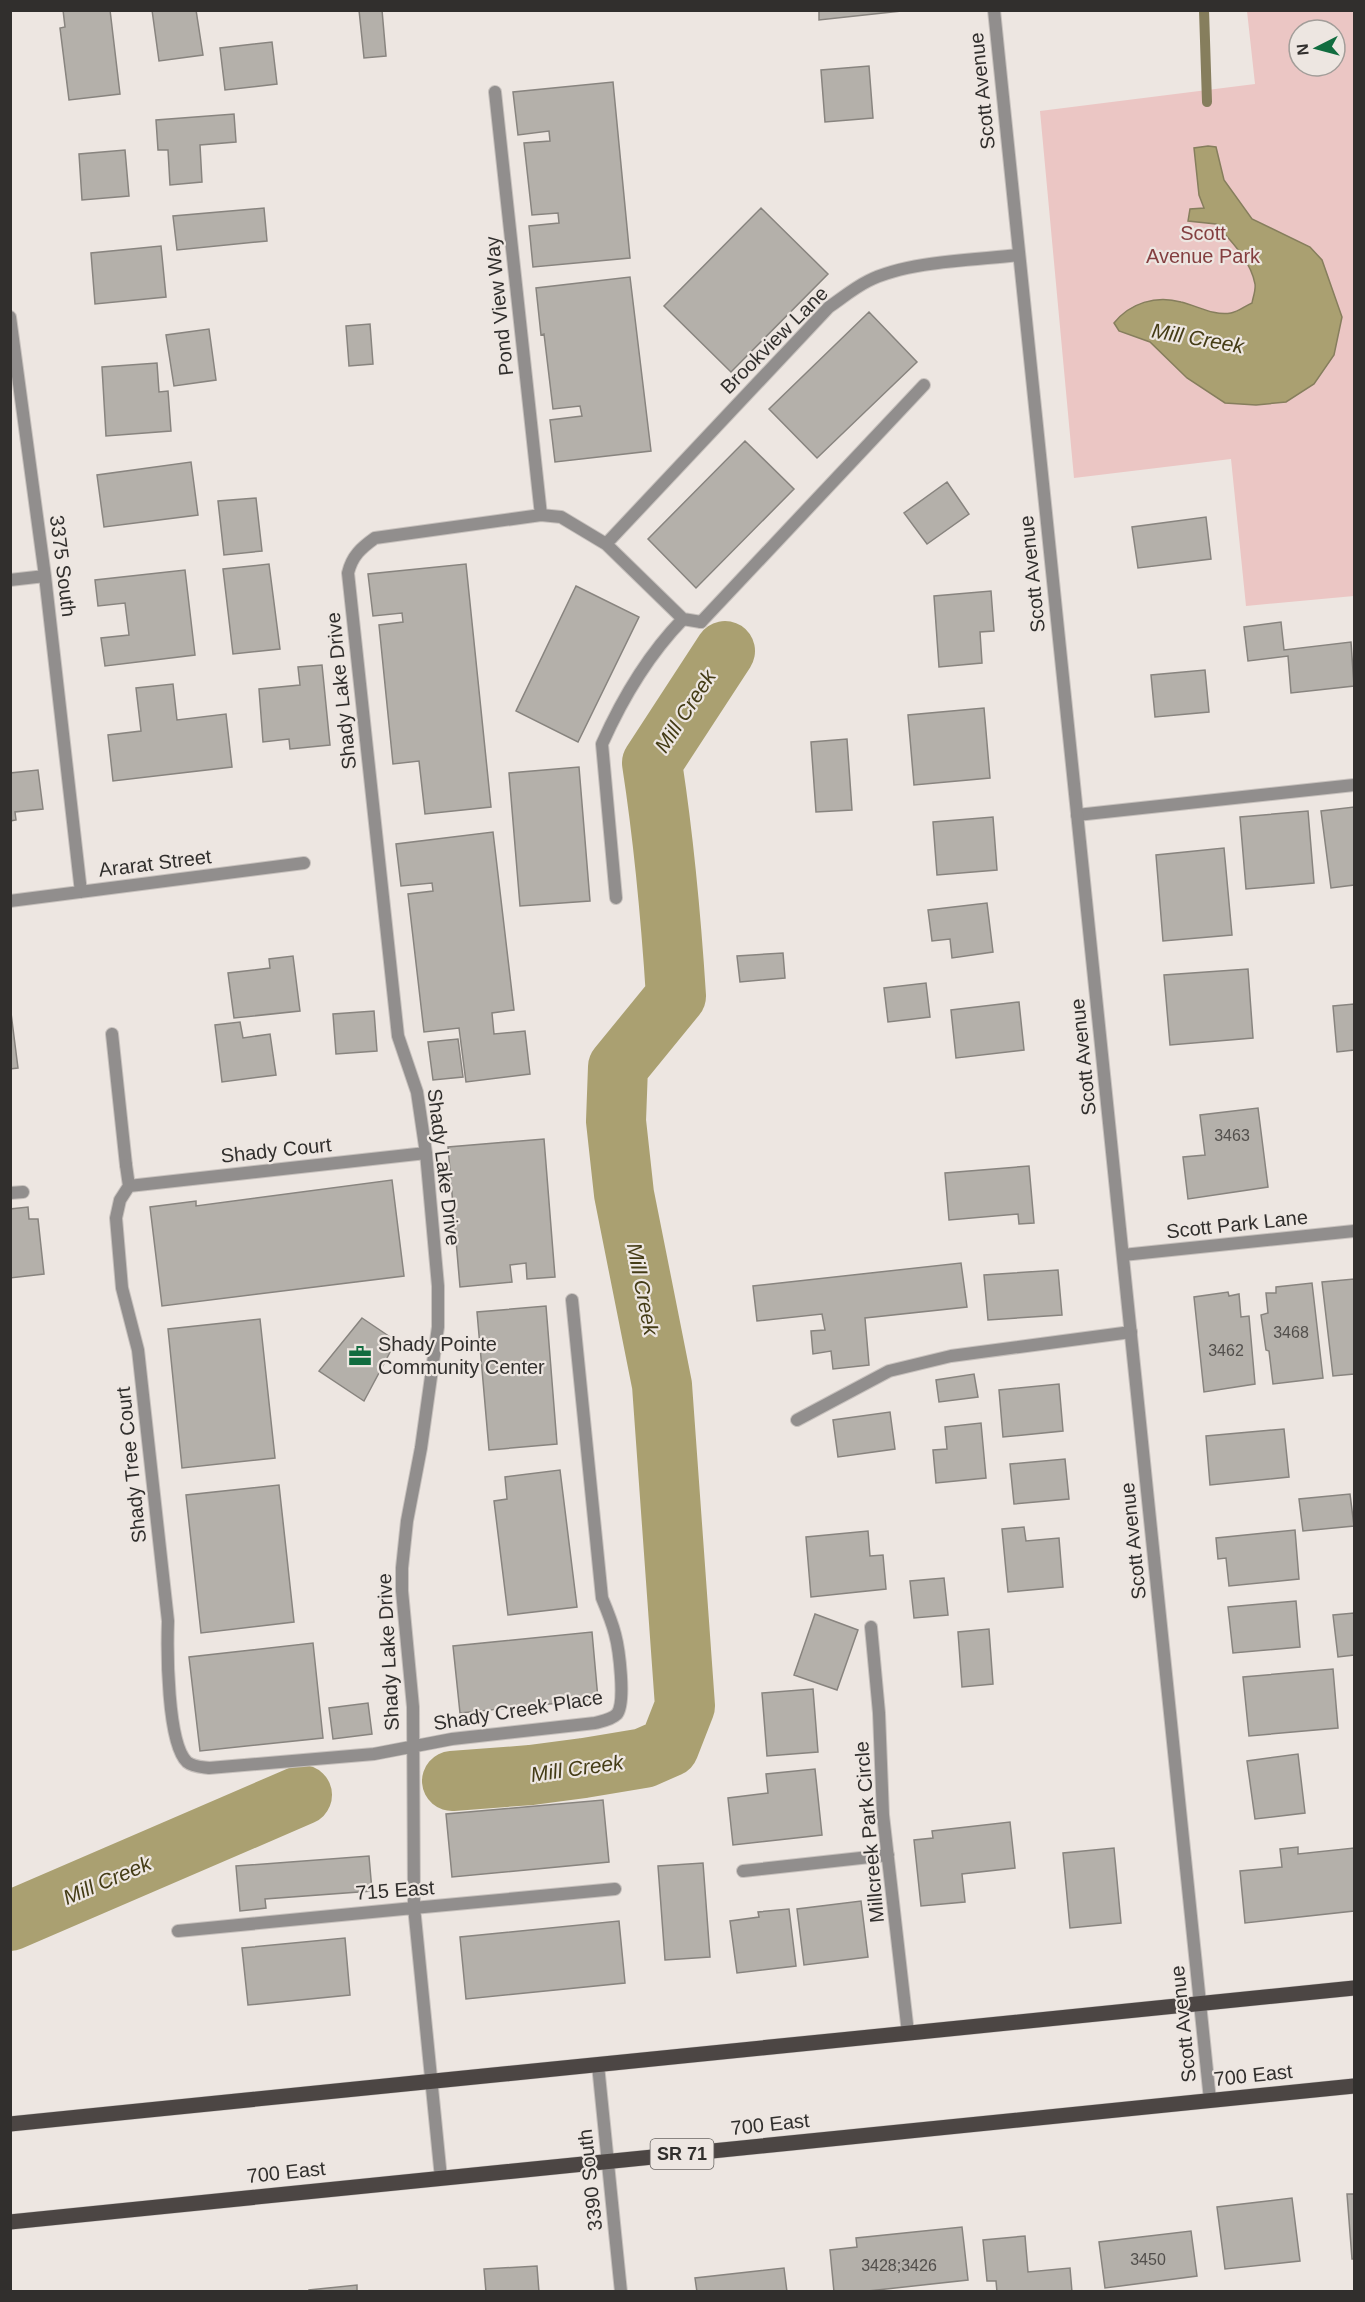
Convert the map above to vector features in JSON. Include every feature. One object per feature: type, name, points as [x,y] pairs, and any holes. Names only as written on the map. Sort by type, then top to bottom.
[{"type":"main road","points":[[10,2124],[1354,1988]]},
{"type":"main road","name":"700 East","points":[[10,2222],[1354,2086]]},
{"type":"street","name":"Scott Avenue","points":[[994,10],[1210,2100]]},
{"type":"street","name":"Pond View Way","points":[[495,92],[541,515]]},
{"type":"street","name":"Brookview Lane","points":[[606,544],[829,307],[869,280],[894,271],[1019,255]]},
{"type":"street","name":"3375 South","points":[[10,317],[45,576],[81,892]]},
{"type":"street","points":[[616,898],[602,744],[612,720],[661,642],[683,619],[700,622],[924,385]]},
{"type":"street","name":"Shady Lake Drive","points":[[441,2178],[414,1907],[413,1707],[402,1591],[407,1521],[421,1448],[438,1327],[438,1286],[426,1153],[417,1092],[398,1036],[348,573],[351,559],[375,538],[541,515],[561,517],[606,544],[683,619]]},
{"type":"street","points":[[10,580],[45,576]]},
{"type":"street","points":[[1077,815],[1354,785]]},
{"type":"street","name":"Ararat Street","points":[[10,901],[304,863]]},
{"type":"street","points":[[112,1034],[129,1186]]},
{"type":"street","name":"Shady Court","points":[[129,1186],[426,1153]]},
{"type":"street","name":"Shady Tree Court","points":[[129,1186],[120,1200],[116,1218],[122,1288],[138,1350],[168,1621],[167,1665],[175,1729],[179,1748],[187,1762]]},
{"type":"street","name":"Scott Park Lane","points":[[1123,1255],[1354,1231]]},
{"type":"street","name":"Shady Creek Place","points":[[187,1762],[197,1767],[209,1768],[374,1754],[452,1738],[595,1723],[616,1714],[621,1705],[616,1635],[602,1598],[572,1300]]},
{"type":"street","points":[[797,1420],[889,1371],[951,1356],[1131,1332]]},
{"type":"street","name":"Millcreek Park Circle","points":[[871,1628],[879,1713],[884,1815],[908,2033]]},
{"type":"street","points":[[743,1871],[888,1855]]},
{"type":"street","name":"715 East","points":[[178,1931],[615,1889]]},
{"type":"street","name":"3390 South","points":[[598,2065],[621,2292]]},
{"type":"green space","name":"Scott Avenue Park","points":[[1247,11],[1354,11],[1354,596],[1246,606],[1231,459],[1074,478],[1040,111],[1255,84]]},
{"type":"water","points":[[1216,147],[1224,180],[1252,219],[1310,247],[1322,260],[1342,317],[1334,355],[1314,384],[1286,402],[1256,405],[1225,403],[1187,378],[1150,342],[1119,331],[1114,323],[1128,310],[1153,300],[1172,300],[1224,314],[1252,303],[1255,284],[1240,252],[1216,224],[1188,221],[1190,209],[1204,208],[1199,195],[1194,148]]},
{"type":"building","points":[[63,10],[110,10],[120,94],[69,100],[60,28],[65,27]]},
{"type":"building","points":[[152,10],[196,10],[203,55],[159,61]]},
{"type":"building","points":[[359,10],[382,10],[386,56],[364,58]]},
{"type":"building","points":[[819,10],[901,10],[901,11],[819,20]]},
{"type":"building","points":[[272,42],[277,84],[225,90],[220,48]]},
{"type":"building","points":[[869,66],[873,118],[825,122],[821,70]]},
{"type":"building","points":[[613,82],[630,258],[533,267],[529,226],[559,223],[558,213],[532,215],[524,143],[550,141],[549,131],[518,135],[513,92]]},
{"type":"building","points":[[234,114],[236,142],[200,145],[202,182],[170,185],[168,150],[158,150],[156,120]]},
{"type":"building","points":[[125,150],[129,196],[82,200],[79,154]]},
{"type":"building","points":[[264,208],[267,241],[177,250],[173,216]]},
{"type":"building","points":[[761,208],[828,274],[731,372],[664,306]]},
{"type":"building","points":[[161,246],[166,297],[95,304],[91,253]]},
{"type":"building","points":[[630,277],[651,451],[555,462],[550,420],[582,416],[580,406],[553,409],[536,288]]},
{"type":"building","points":[[869,312],[917,362],[817,458],[769,409]]},
{"type":"building","points":[[370,324],[373,364],[349,366],[346,326]]},
{"type":"building","points":[[209,329],[216,380],[174,386],[166,335]]},
{"type":"building","points":[[157,363],[159,392],[168,391],[171,431],[106,436],[102,367]]},
{"type":"building","points":[[745,441],[794,489],[696,588],[648,539]]},
{"type":"building","points":[[191,462],[198,515],[104,527],[97,475]]},
{"type":"building","points":[[947,482],[969,514],[927,544],[904,513]]},
{"type":"building","points":[[256,498],[262,551],[224,555],[218,501]]},
{"type":"building","points":[[1206,517],[1211,559],[1138,568],[1132,527]]},
{"type":"building","points":[[269,564],[280,649],[233,654],[223,569]]},
{"type":"building","points":[[466,564],[491,807],[425,814],[419,761],[393,764],[379,625],[403,622],[402,613],[373,616],[368,574]]},
{"type":"building","points":[[185,570],[195,655],[105,666],[101,638],[129,635],[125,603],[98,606],[95,580]]},
{"type":"building","points":[[576,586],[639,617],[578,742],[516,711]]},
{"type":"building","points":[[991,591],[994,631],[980,632],[982,663],[939,667],[934,596]]},
{"type":"building","points":[[1281,622],[1284,650],[1351,642],[1354,686],[1291,693],[1288,656],[1248,661],[1244,627]]},
{"type":"building","points":[[322,665],[330,745],[290,749],[289,739],[263,742],[259,689],[300,685],[298,667]]},
{"type":"building","points":[[1205,670],[1209,712],[1155,717],[1151,675]]},
{"type":"building","points":[[173,684],[177,720],[226,714],[232,767],[113,781],[108,735],[141,731],[136,688]]},
{"type":"building","points":[[984,708],[990,778],[914,785],[908,715]]},
{"type":"building","points":[[847,739],[852,810],[816,812],[811,742]]},
{"type":"building","points":[[579,767],[590,901],[520,906],[509,773]]},
{"type":"building","points":[[38,770],[43,809],[15,812],[16,820],[10,821],[10,773]]},
{"type":"building","points":[[1354,807],[1354,885],[1331,888],[1321,811]]},
{"type":"building","points":[[1308,811],[1314,883],[1246,889],[1240,817]]},
{"type":"building","points":[[993,817],[997,870],[937,875],[933,822]]},
{"type":"building","points":[[493,832],[514,1010],[492,1013],[494,1034],[525,1031],[530,1074],[466,1082],[459,1028],[424,1032],[408,894],[433,891],[432,883],[401,886],[396,844]]},
{"type":"building","points":[[1224,848],[1232,935],[1163,941],[1156,855]]},
{"type":"building","points":[[987,903],[993,952],[952,958],[950,939],[932,941],[928,910]]},
{"type":"building","points":[[783,953],[785,978],[740,982],[737,956]]},
{"type":"building","points":[[293,956],[300,1011],[234,1018],[228,973],[270,968],[269,959]]},
{"type":"building","points":[[1248,969],[1253,1038],[1170,1045],[1164,975]]},
{"type":"building","points":[[926,983],[930,1017],[888,1022],[884,988]]},
{"type":"building","points":[[1019,1002],[1024,1050],[956,1058],[951,1010]]},
{"type":"building","points":[[1354,1004],[1354,1050],[1337,1052],[1333,1006]]},
{"type":"building","points":[[10,1005],[18,1068],[10,1069]]},
{"type":"building","points":[[374,1011],[377,1051],[336,1054],[333,1014]]},
{"type":"building","points":[[240,1022],[243,1038],[270,1034],[276,1075],[222,1082],[215,1025]]},
{"type":"building","points":[[458,1039],[463,1077],[433,1080],[428,1042]]},
{"type":"building","points":[[1258,1108],[1268,1187],[1188,1199],[1183,1157],[1205,1155],[1200,1115]]},
{"type":"building","points":[[544,1139],[555,1277],[527,1279],[526,1263],[510,1265],[512,1282],[460,1287],[448,1147]]},
{"type":"building","points":[[1029,1166],[1034,1223],[1019,1224],[1018,1214],[949,1220],[945,1173]]},
{"type":"building","points":[[392,1180],[404,1276],[162,1306],[150,1207],[196,1201],[196,1206]]},
{"type":"building","points":[[28,1207],[29,1219],[38,1219],[44,1274],[10,1278],[10,1209]]},
{"type":"building","points":[[961,1263],[967,1307],[865,1318],[869,1365],[833,1369],[831,1351],[813,1354],[811,1331],[825,1330],[822,1314],[757,1321],[753,1286]]},
{"type":"building","points":[[1058,1270],[1062,1315],[988,1320],[984,1275]]},
{"type":"building","points":[[1354,1279],[1354,1374],[1333,1376],[1322,1282]]},
{"type":"building","points":[[1312,1283],[1323,1378],[1273,1384],[1261,1315],[1268,1313],[1266,1293],[1276,1293],[1276,1287]]},
{"type":"building","points":[[1228,1292],[1229,1296],[1239,1294],[1241,1317],[1249,1316],[1255,1384],[1204,1392],[1194,1297]]},
{"type":"building","points":[[546,1306],[557,1444],[489,1450],[477,1312]]},
{"type":"building","name":"Shady Pointe Community Center","points":[[362,1318],[396,1341],[364,1401],[319,1371]]},
{"type":"building","points":[[260,1319],[275,1458],[182,1468],[168,1329]]},
{"type":"building","points":[[974,1374],[978,1397],[939,1402],[936,1380]]},
{"type":"building","points":[[1059,1384],[1063,1431],[1003,1437],[999,1390]]},
{"type":"building","points":[[890,1412],[895,1449],[838,1457],[833,1420]]},
{"type":"building","points":[[981,1423],[986,1478],[936,1483],[933,1450],[947,1449],[945,1427]]},
{"type":"building","points":[[1284,1429],[1289,1477],[1210,1485],[1206,1436]]},
{"type":"building","points":[[1065,1459],[1069,1499],[1014,1504],[1010,1464]]},
{"type":"building","points":[[560,1470],[577,1607],[508,1615],[494,1501],[507,1499],[505,1477]]},
{"type":"building","points":[[279,1485],[294,1622],[201,1633],[186,1495]]},
{"type":"building","points":[[1350,1494],[1354,1526],[1303,1531],[1299,1499]]},
{"type":"building","points":[[1024,1527],[1026,1541],[1059,1538],[1063,1587],[1008,1592],[1002,1529]]},
{"type":"building","points":[[1295,1530],[1299,1579],[1229,1586],[1226,1558],[1218,1559],[1216,1538]]},
{"type":"building","points":[[868,1531],[870,1556],[883,1555],[886,1589],[811,1597],[806,1537]]},
{"type":"building","points":[[944,1578],[948,1615],[914,1618],[910,1581]]},
{"type":"building","points":[[1296,1601],[1300,1647],[1233,1653],[1228,1607]]},
{"type":"building","points":[[1354,1613],[1354,1655],[1338,1657],[1333,1615]]},
{"type":"building","points":[[815,1614],[858,1630],[837,1690],[794,1675]]},
{"type":"building","points":[[989,1629],[993,1684],[962,1687],[958,1632]]},
{"type":"building","points":[[592,1632],[598,1699],[460,1713],[453,1646]]},
{"type":"building","points":[[313,1643],[323,1738],[200,1751],[189,1657]]},
{"type":"building","points":[[1333,1669],[1338,1728],[1249,1736],[1243,1677]]},
{"type":"building","points":[[813,1689],[818,1752],[767,1756],[762,1693]]},
{"type":"building","points":[[368,1703],[372,1734],[333,1739],[329,1708]]},
{"type":"building","points":[[1298,1754],[1305,1813],[1255,1819],[1247,1761]]},
{"type":"building","points":[[815,1769],[822,1835],[733,1845],[728,1798],[768,1793],[766,1774]]},
{"type":"building","points":[[603,1800],[609,1862],[452,1877],[446,1814]]},
{"type":"building","points":[[1010,1822],[1015,1868],[962,1874],[965,1902],[921,1906],[914,1840],[933,1838],[932,1831]]},
{"type":"building","points":[[1298,1847],[1298,1854],[1354,1848],[1354,1911],[1245,1923],[1240,1871],[1282,1867],[1280,1849]]},
{"type":"building","points":[[1114,1848],[1121,1923],[1070,1928],[1063,1853]]},
{"type":"building","points":[[369,1856],[372,1891],[265,1899],[266,1908],[240,1911],[236,1866]]},
{"type":"building","points":[[703,1863],[710,1957],[665,1960],[658,1866]]},
{"type":"building","points":[[861,1901],[868,1957],[804,1965],[797,1909]]},
{"type":"building","points":[[789,1909],[796,1966],[737,1973],[730,1921],[759,1917],[758,1912]]},
{"type":"building","points":[[619,1921],[625,1983],[466,1999],[460,1937]]},
{"type":"building","points":[[345,1938],[350,1995],[248,2005],[242,1948]]},
{"type":"building","points":[[1347,2194],[1354,2194],[1354,2259],[1352,2259]]},
{"type":"building","points":[[1292,2198],[1300,2261],[1225,2269],[1217,2207]]},
{"type":"building","points":[[962,2227],[968,2280],[859,2292],[834,2292],[830,2250],[857,2247],[856,2238]]},
{"type":"building","points":[[1191,2231],[1197,2276],[1105,2288],[1099,2242]]},
{"type":"building","points":[[1025,2236],[1028,2272],[1070,2268],[1072,2292],[997,2292],[996,2281],[987,2281],[983,2240]]},
{"type":"building","points":[[537,2266],[539,2292],[486,2292],[484,2269]]},
{"type":"building","points":[[784,2268],[787,2292],[697,2292],[695,2278]]},
{"type":"building","points":[[357,2285],[357,2292],[309,2292],[309,2290]]},
{"type":"waterway","name":"Mill Creek","points":[[1204,10],[1207,102]]},
{"type":"waterway","name":"Mill Creek","points":[[452,1781],[531,1775],[644,1758],[669,1747],[685,1706],[662,1385],[624,1194],[616,1121],[618,1067],[676,996],[667,880],[652,763],[725,651]]},
{"type":"waterway","name":"Mill Creek","points":[[10,1921],[302,1795]]},
{"type":"place","name":"Shady Pointe Community Center","points":[[360,1356]]}]
